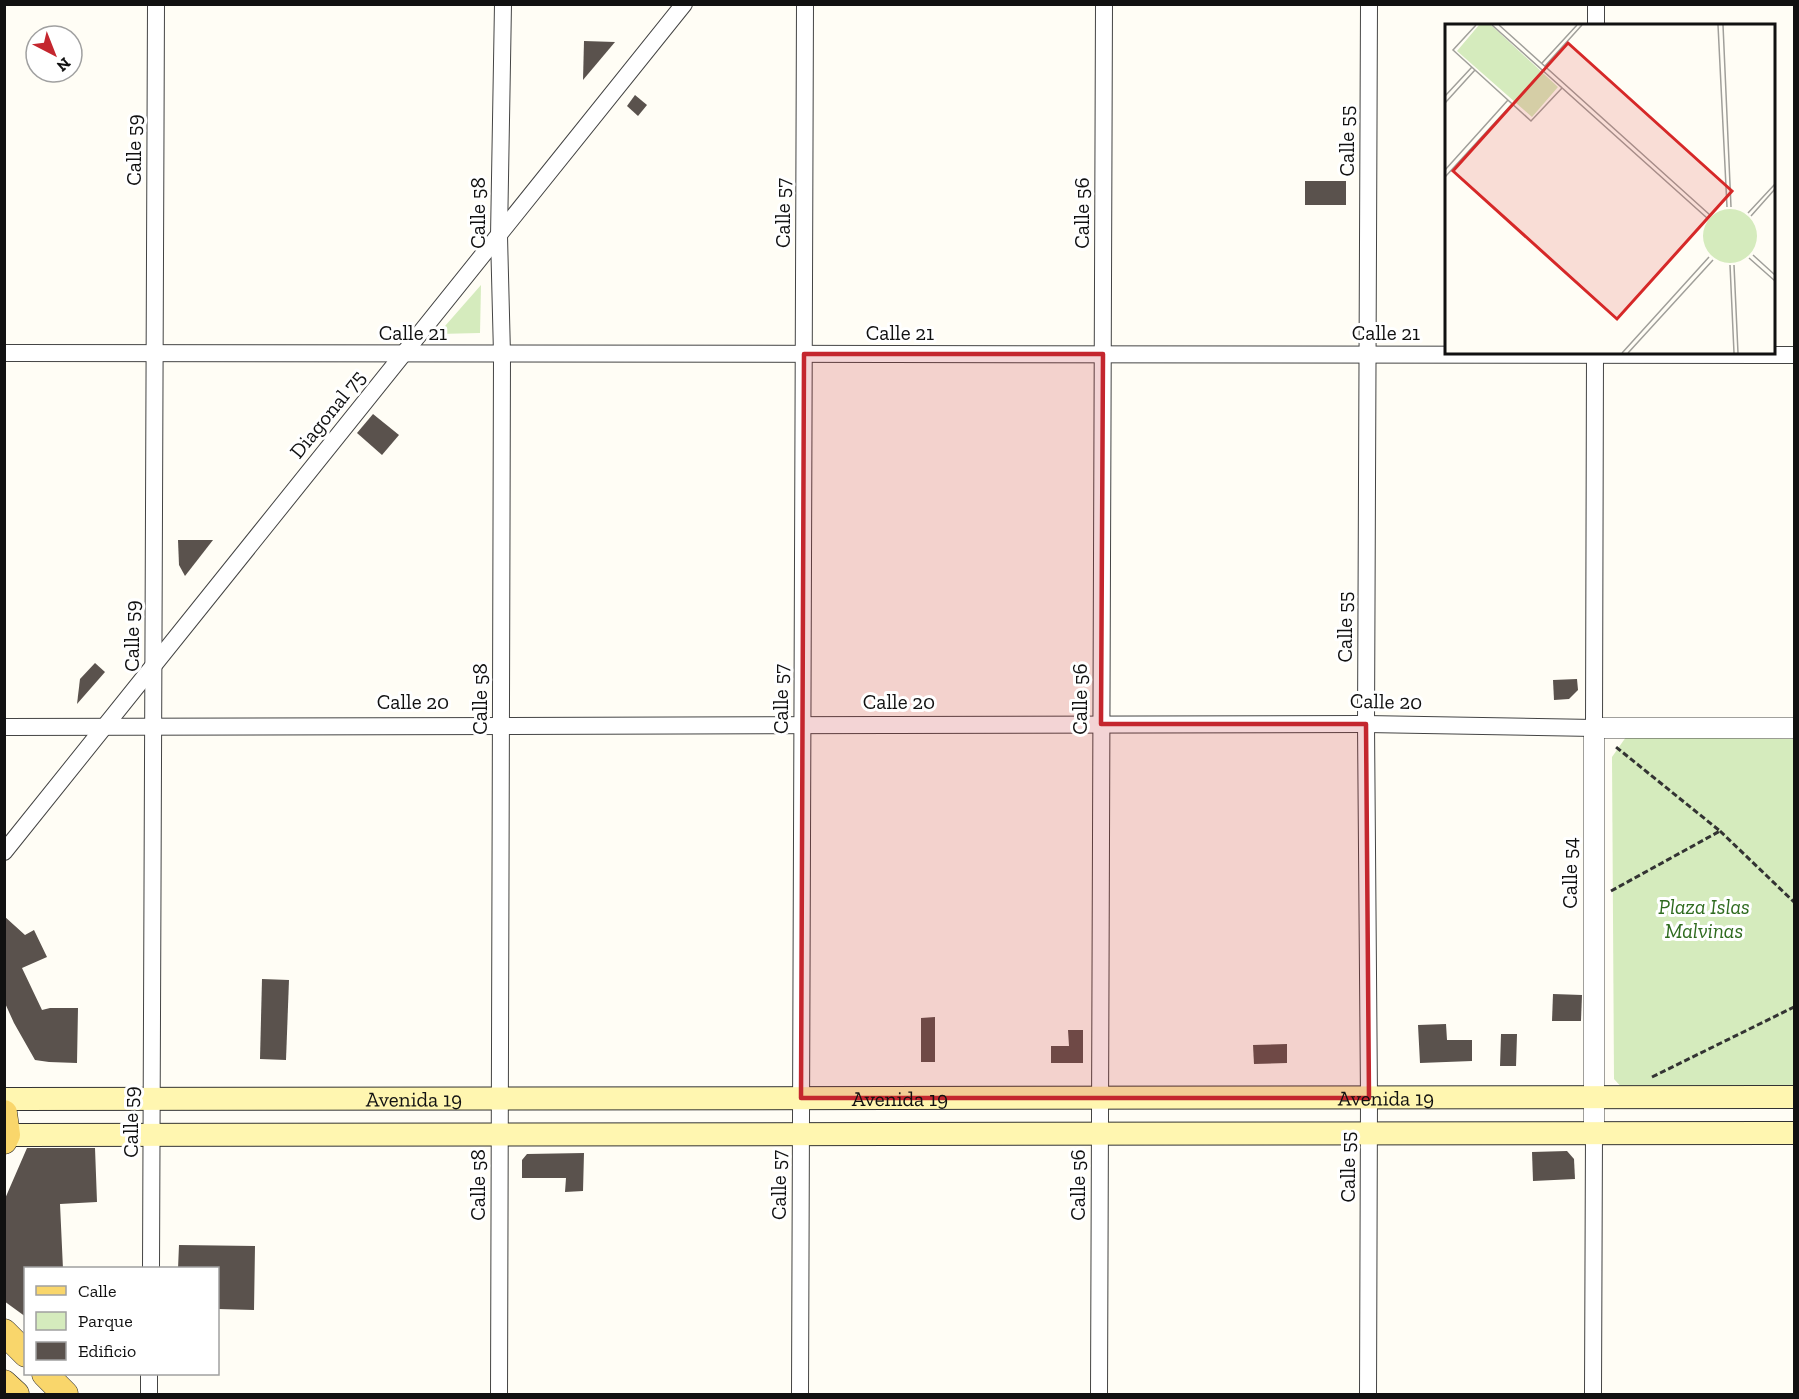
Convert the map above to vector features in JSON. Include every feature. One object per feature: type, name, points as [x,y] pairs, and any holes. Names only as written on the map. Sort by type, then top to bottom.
[{"type":"main road","name":"Avenida 19","points":[[4,1099],[1794,1097]]},
{"type":"main road","name":"Avenida 19","points":[[5,1129],[153,1135],[1794,1133]]},
{"type":"main road","points":[[4,1332],[24,1352]]},
{"type":"main road","points":[[46,1375],[65,1395]]},
{"type":"main road","points":[[4,1383],[16,1395]]},
{"type":"street","name":"Calle 59","points":[[151,1267],[156,4]]},
{"type":"street","name":"Calle 58","points":[[499,1395],[502,354],[499,236],[503,4]]},
{"type":"street","name":"Diagonal 75","points":[[4,852],[684,4]]},
{"type":"street","name":"Calle 57","points":[[800,1395],[805,4]]},
{"type":"street","name":"Calle 56","points":[[1099,1395],[1104,4]]},
{"type":"street","name":"Calle 55","points":[[1368,4],[1366,724],[1369,1098],[1368,1395]]},
{"type":"street","points":[[1596,4],[1596,24]]},
{"type":"street","name":"Calle 21","points":[[4,353],[1794,355]]},
{"type":"street","name":"Calle 54","points":[[1593,1395],[1595,354]]},
{"type":"street","name":"Calle 20","points":[[4,727],[1366,724],[1594,728],[1794,728]]},
{"type":"street","points":[[149,1375],[149,1395]]},
{"type":"path","points":[[1594,728],[1720,831],[1794,902]]},
{"type":"path","points":[[1593,901],[1720,831]]},
{"type":"path","points":[[1651,1077],[1794,1007]]},
{"type":"highlighted area","points":[[804,354],[1103,354],[1101,724],[1366,724],[1369,1098],[801,1098]]},
{"type":"green space","points":[[481,285],[480,333],[438,334]]},
{"type":"green space","name":"Plaza Islas Malvinas","points":[[1626,737],[1794,739],[1794,1091],[1624,1090],[1614,1079],[1612,757]]},
{"type":"building","points":[[584,41],[615,42],[583,80]]},
{"type":"building","points":[[635,95],[647,105],[638,116],[627,106]]},
{"type":"building","points":[[1305,181],[1346,181],[1346,205],[1305,205]]},
{"type":"building","points":[[373,414],[399,435],[382,455],[357,433]]},
{"type":"building","points":[[178,540],[213,540],[185,576],[179,565]]},
{"type":"building","points":[[95,663],[105,672],[77,704],[80,679]]},
{"type":"building","points":[[1577,679],[1578,690],[1569,699],[1554,700],[1553,680]]},
{"type":"building","points":[[4,916],[25,935],[34,930],[47,957],[22,968],[42,1010],[78,1008],[77,1063],[35,1060],[14,1023],[4,1001]]},
{"type":"building","points":[[262,979],[289,980],[286,1060],[260,1059]]},
{"type":"building","points":[[1553,994],[1582,995],[1581,1021],[1552,1021]]},
{"type":"building","points":[[935,1017],[935,1062],[921,1062],[921,1018]]},
{"type":"building","points":[[1446,1024],[1447,1040],[1472,1040],[1472,1061],[1420,1063],[1418,1025]]},
{"type":"building","points":[[1068,1030],[1083,1030],[1083,1063],[1051,1063],[1051,1046],[1069,1046]]},
{"type":"building","points":[[1501,1034],[1517,1034],[1516,1066],[1500,1066]]},
{"type":"building","points":[[1287,1044],[1287,1063],[1254,1064],[1253,1045]]},
{"type":"building","points":[[27,1148],[95,1148],[97,1202],[60,1204],[63,1267],[24,1267],[24,1316],[4,1301],[4,1201]]},
{"type":"building","points":[[1567,1151],[1574,1159],[1575,1179],[1533,1181],[1532,1152]]},
{"type":"building","points":[[584,1153],[583,1191],[565,1192],[566,1178],[522,1178],[522,1160],[527,1154]]},
{"type":"building","points":[[179,1245],[255,1246],[254,1310],[219,1309],[219,1267],[178,1267]]}]
